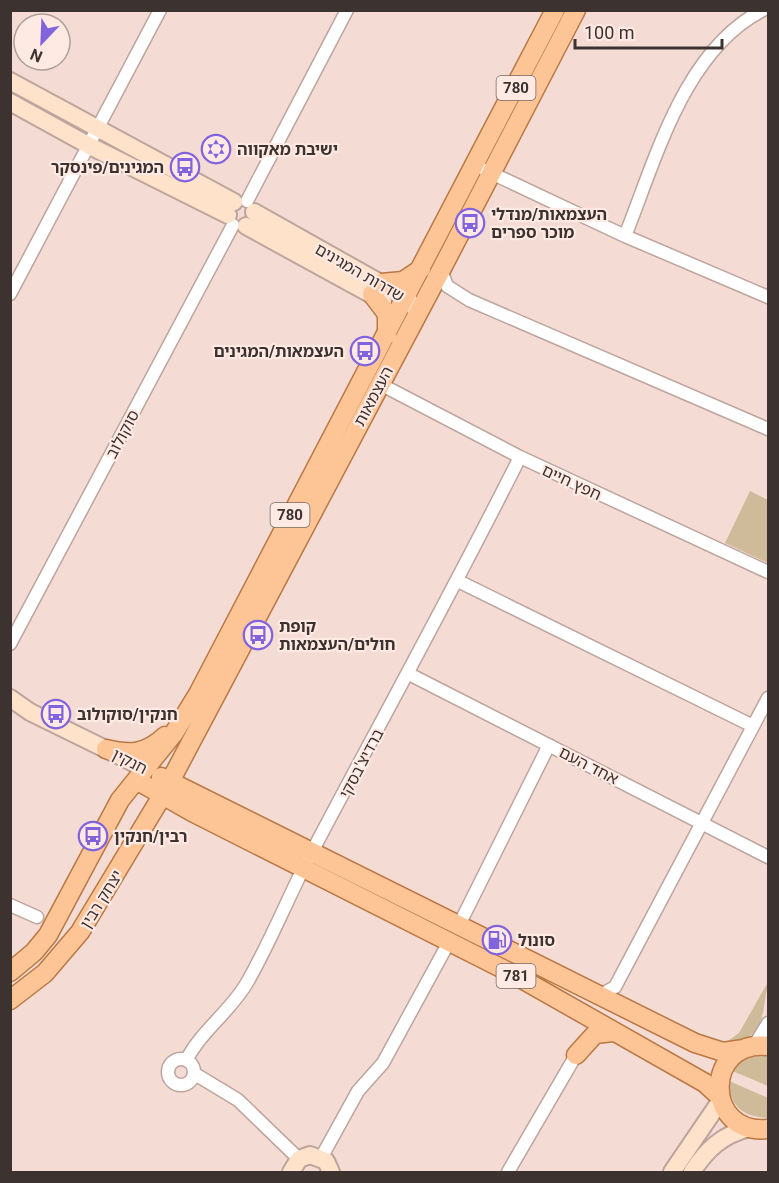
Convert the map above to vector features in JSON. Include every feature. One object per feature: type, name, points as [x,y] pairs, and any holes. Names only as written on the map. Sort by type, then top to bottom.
[{"type":"main road","name":"העצמאות","points":[[141,775],[189,711],[315,466],[387,335],[441,270],[483,169],[555,10]]},
{"type":"main road","name":"העצמאות","points":[[166,789],[380,384],[422,268],[576,10]]},
{"type":"main road","points":[[387,335],[387,314],[376,289],[403,281],[422,268]]},
{"type":"main road","points":[[97,745],[133,753],[147,749],[189,711]]},
{"type":"main road","points":[[192,740],[187,767],[190,779],[199,792],[220,806]]},
{"type":"main road","name":"חנקין","points":[[141,775],[166,789]]},
{"type":"main road","name":"יצחק רבין","points":[[10,972],[34,952],[48,935],[104,827],[141,775]]},
{"type":"main road","name":"781","points":[[166,789],[192,812],[309,859]]},
{"type":"main road","name":"781","points":[[166,789],[220,806],[309,859],[454,934],[706,1047],[723,1052],[756,1047]]},
{"type":"main road","name":"יצחק רבין","points":[[10,1000],[50,968],[80,932],[166,789]]},
{"type":"main road","points":[[143,829],[171,812],[192,812]]},
{"type":"main road","name":"781","points":[[454,934],[613,1032],[705,1083],[720,1098],[730,1116],[749,1128]]},
{"type":"main road","points":[[576,1055],[583,1028],[578,1011]]},
{"type":"main road","points":[[576,1055],[595,1034],[613,1032]]},
{"type":"main road","points":[[720,1098],[720,1080],[724,1068],[732,1057],[756,1047]]},
{"type":"main road","points":[[749,1128],[768,1129]]},
{"type":"street","points":[[10,294],[160,10]]},
{"type":"street","name":"סוקולוב","points":[[10,644],[347,10]]},
{"type":"street","points":[[625,236],[675,113],[702,61],[729,32],[762,10]]},
{"type":"street","name":"שדרות המגינים","points":[[10,81],[408,307]]},
{"type":"street","name":"שדרות המגינים","points":[[10,102],[88,146],[240,213]]},
{"type":"street","points":[[483,169],[625,236],[768,296]]},
{"type":"street","points":[[441,270],[447,286],[469,300],[768,429]]},
{"type":"street","name":"חפץ חיים","points":[[380,384],[520,457],[768,572]]},
{"type":"street","name":"ברדיצ'בסקי","points":[[187,1059],[192,1050],[229,1009],[248,981],[309,859],[458,581],[520,457]]},
{"type":"street","points":[[458,581],[753,726]]},
{"type":"street","name":"אחד העם","points":[[409,674],[768,857]]},
{"type":"street","name":"חנקין","points":[[10,698],[30,712],[97,745],[141,775]]},
{"type":"street","points":[[597,997],[615,987],[768,698]]},
{"type":"street","name":"חנקין","points":[[10,706],[30,712]]},
{"type":"street","points":[[321,1158],[358,1091],[383,1063],[454,934],[549,745]]},
{"type":"street","points":[[10,905],[37,917]]},
{"type":"street","points":[[756,1047],[768,1023]]},
{"type":"street","points":[[508,1173],[576,1055]]},
{"type":"street","points":[[178,1059],[187,1059],[193,1065],[195,1074],[191,1081],[184,1085],[175,1084],[169,1077],[170,1064],[178,1059]]},
{"type":"street","points":[[195,1074],[238,1100],[295,1166],[310,1155],[321,1158],[331,1173]]},
{"type":"street","points":[[672,1173],[720,1098]]},
{"type":"street","points":[[692,1173],[705,1154],[721,1139],[749,1128]]},
{"type":"shaded area","points":[[750,491],[768,500],[768,563],[725,543]]},
{"type":"shaded area","points":[[768,982],[761,1021],[754,1033],[742,1040],[722,1045],[739,1033]]},
{"type":"shaded area","points":[[768,1056],[768,1086],[730,1070],[747,1057]]},
{"type":"shaded area","points":[[727,1080],[768,1098],[768,1118],[751,1115],[739,1108],[732,1097]]},
{"type":"place","name":"ישיבת מאקווה","points":[[216,149]]},
{"type":"place","name":"המגינים/פינסקר","points":[[185,167]]},
{"type":"place","name":"העצמאות/מנדלי מוכר ספרים","points":[[470,223]]},
{"type":"place","name":"העצמאות/המגינים","points":[[365,351]]},
{"type":"place","name":"קופת חולים/העצמאות","points":[[258,635]]},
{"type":"place","name":"חנקין/סוקולוב","points":[[56,714]]},
{"type":"place","name":"רבין/חנקין","points":[[93,836]]},
{"type":"place","name":"סונול","points":[[497,940]]}]
